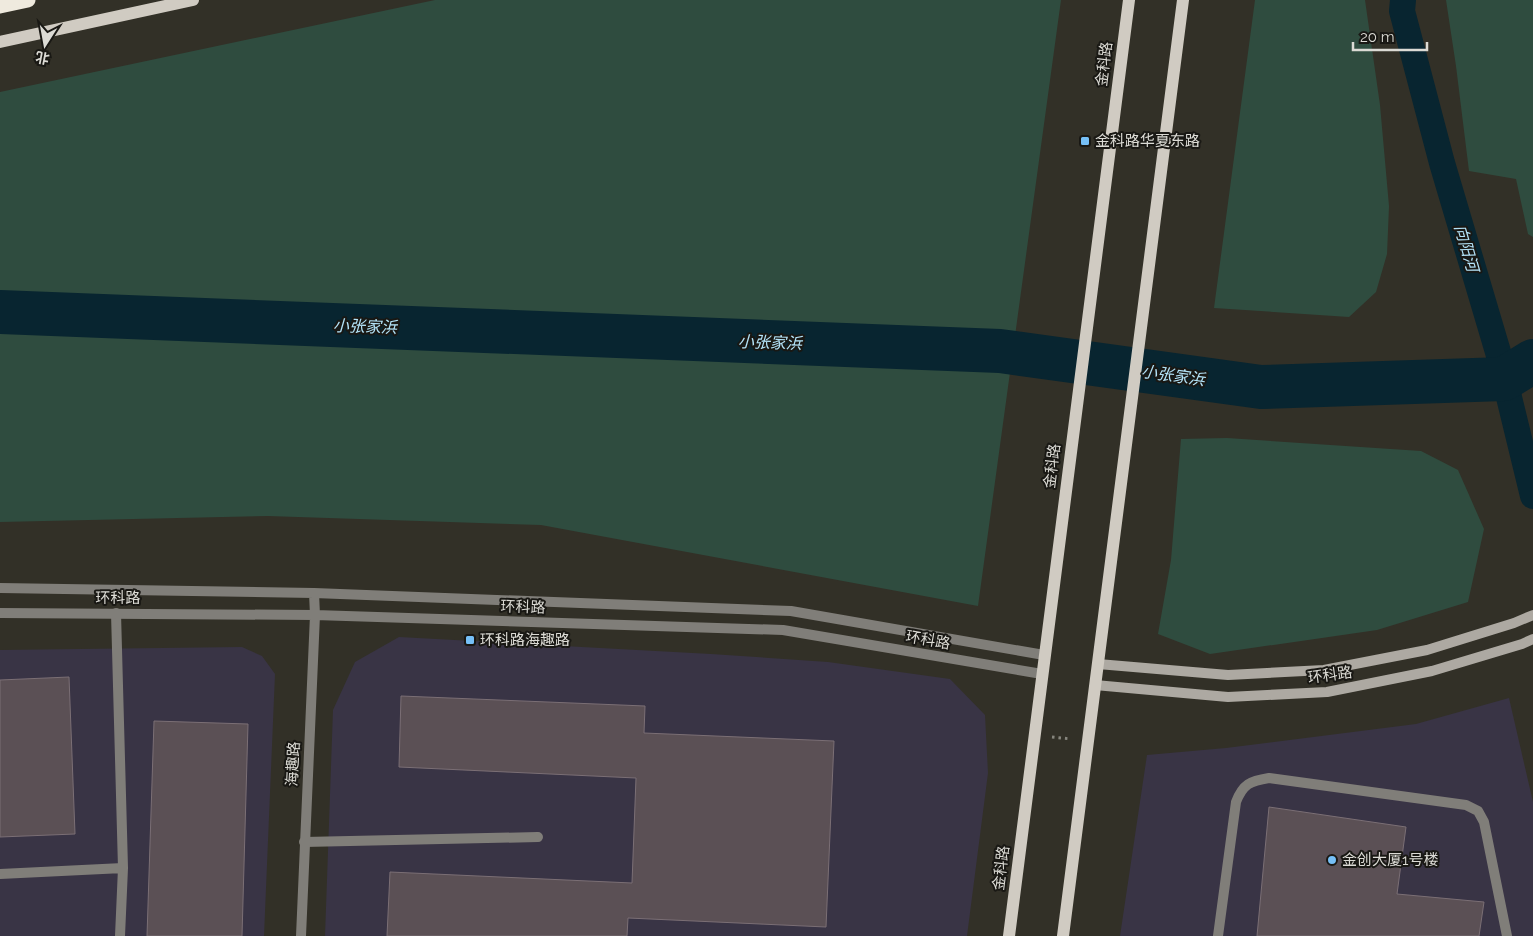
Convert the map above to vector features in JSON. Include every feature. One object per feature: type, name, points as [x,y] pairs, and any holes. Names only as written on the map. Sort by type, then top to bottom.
[{"type":"highway","points":[[0,6],[28,0]]},
{"type":"main road","points":[[0,42],[193,0]]},
{"type":"main road","name":"金科路","points":[[1008,936],[1129,0]]},
{"type":"main road","points":[[1063,936],[1183,0]]},
{"type":"street","points":[[0,588],[314,593],[790,611],[1044,655]]},
{"type":"street","name":"海趣路","points":[[301,936],[315,614],[314,593]]},
{"type":"street","name":"环科路","points":[[0,613],[315,614],[783,630],[1042,674]]},
{"type":"street","points":[[116,613],[123,868],[120,936]]},
{"type":"street","name":"环科路","points":[[1098,664],[1228,675],[1324,670],[1427,650],[1506,626],[1533,615]]},
{"type":"street","name":"环科路","points":[[1095,685],[1228,697],[1327,692],[1432,671],[1507,649],[1533,639]]},
{"type":"street","points":[[1218,936],[1236,802],[1240,791],[1247,784],[1269,778],[1466,805],[1478,811],[1484,822],[1507,936]]},
{"type":"street","points":[[304,842],[538,837]]},
{"type":"street","points":[[0,874],[123,868]]},
{"type":"path","points":[[1034,734],[1088,741]]},
{"type":"shaded area","points":[[399,637],[828,662],[950,679],[985,715],[988,773],[967,936],[325,936],[333,710],[355,662]]},
{"type":"shaded area","points":[[242,647],[262,656],[275,674],[264,936],[0,936],[0,650]]},
{"type":"shaded area","points":[[1509,698],[1533,802],[1533,936],[1120,936],[1147,755],[1226,748],[1416,724]]},
{"type":"green space","points":[[435,0],[1061,0],[978,606],[541,525],[268,516],[0,522],[0,92]]},
{"type":"green space","points":[[1255,0],[1365,0],[1380,105],[1389,206],[1387,254],[1376,292],[1349,317],[1214,308]]},
{"type":"green space","points":[[1446,0],[1533,0],[1533,237],[1528,234],[1516,179],[1469,171]]},
{"type":"green space","points":[[1227,438],[1421,451],[1458,470],[1484,529],[1468,602],[1377,630],[1210,654],[1158,634],[1171,560],[1181,439]]},
{"type":"building","points":[[69,677],[75,834],[0,837],[0,680]]},
{"type":"building","points":[[401,696],[645,706],[644,733],[834,741],[826,927],[628,918],[627,936],[387,936],[390,872],[632,883],[636,778],[399,767]]},
{"type":"building","points":[[154,721],[248,724],[242,936],[147,936]]},
{"type":"building","name":"金创大厦1号楼","points":[[1269,807],[1406,827],[1397,894],[1484,902],[1479,936],[1257,936]]},
{"type":"waterway","name":"向阳河","points":[[1403,0],[1402,11],[1442,163],[1498,352],[1533,496]]},
{"type":"waterway","name":"小张家浜","points":[[0,312],[1000,351],[1261,387],[1504,379],[1533,361]]},
{"type":"place","name":"金科路华夏东路","points":[[1085,141]]},
{"type":"place","name":"环科路海趣路","points":[[470,640]]},
{"type":"place","name":"金创大厦1号楼","points":[[1332,860]]}]
